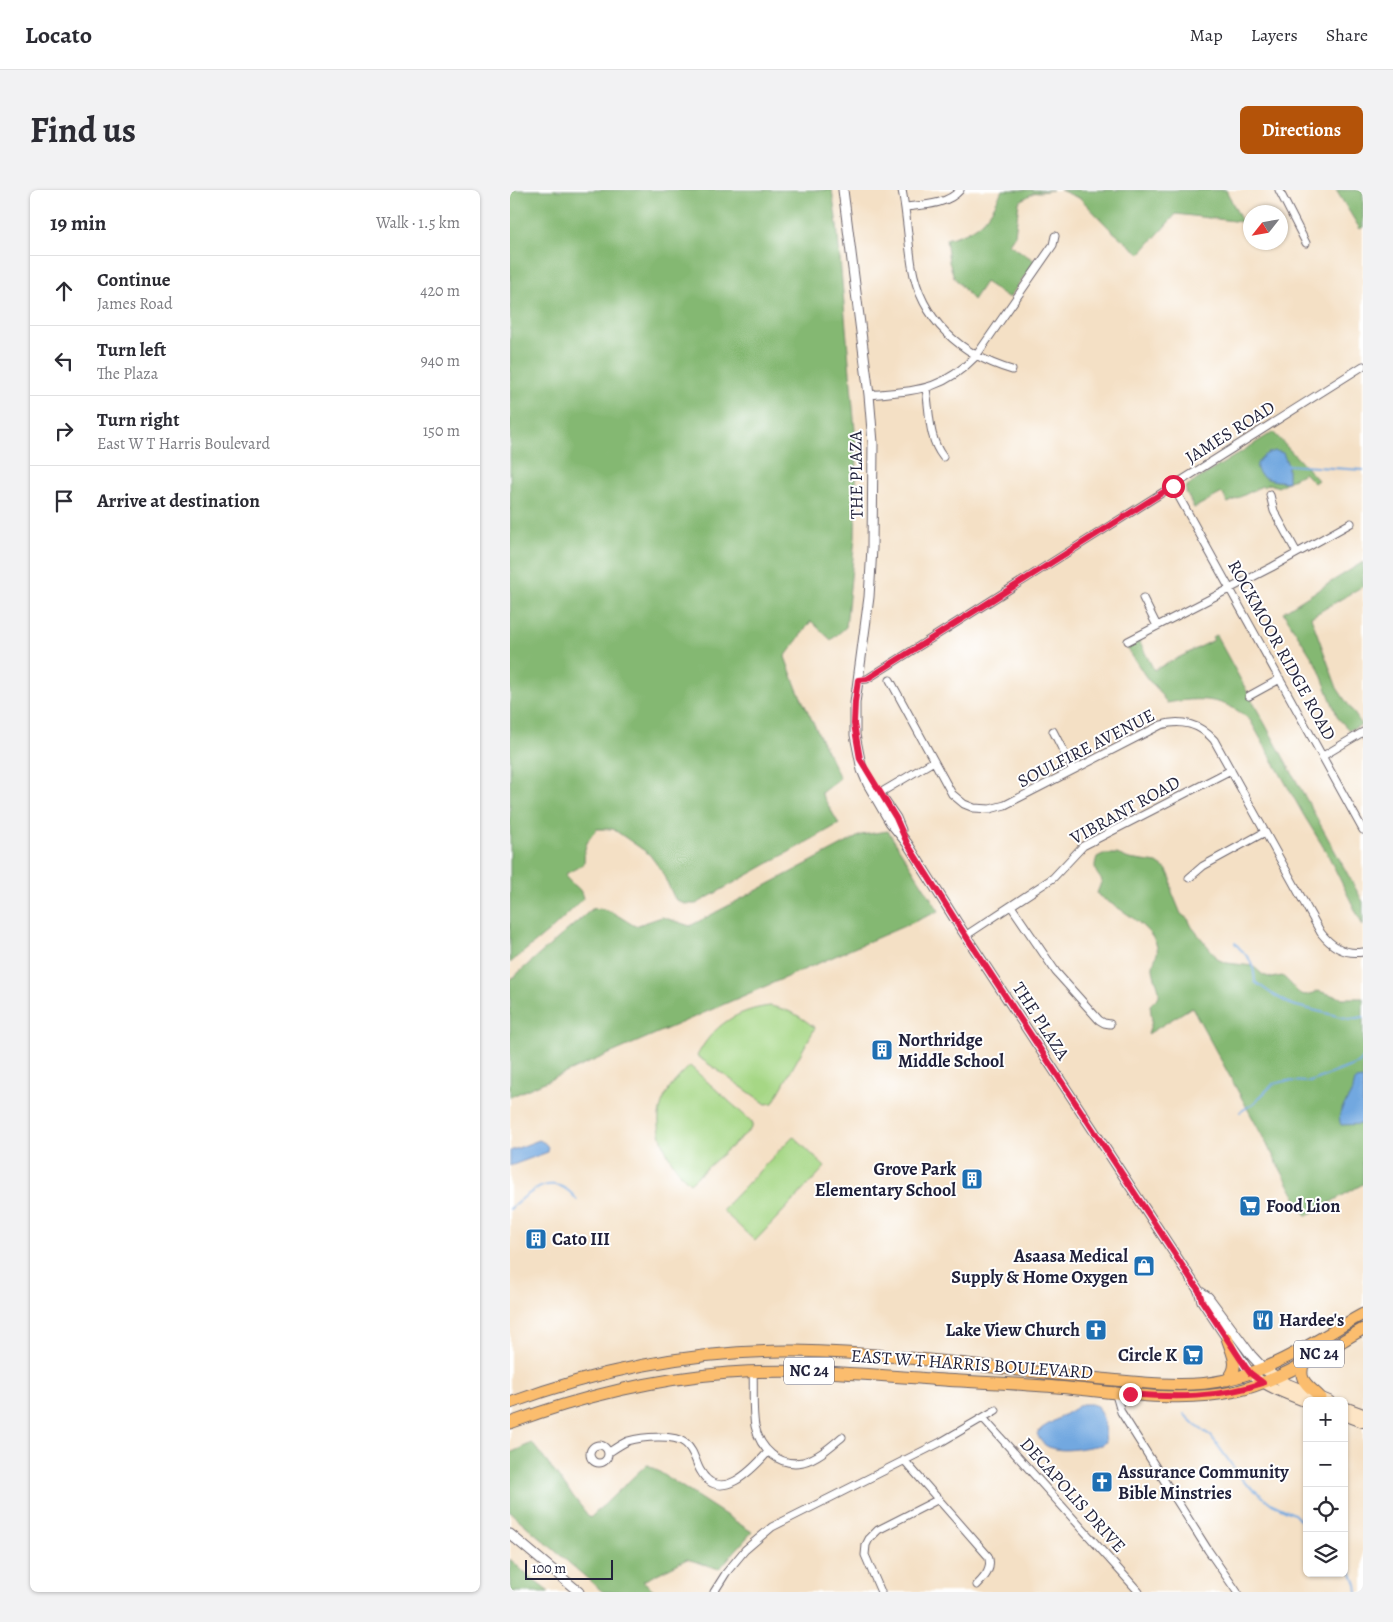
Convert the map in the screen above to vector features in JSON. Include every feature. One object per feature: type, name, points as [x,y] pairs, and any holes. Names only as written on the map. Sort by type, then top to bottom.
[{"type":"main road","name":"EAST W T HARRIS BOULEVARD","points":[[510,1403],[580,1380],[637,1366],[692,1357],[764,1352],[819,1352],[875,1356],[1161,1384],[1193,1384],[1227,1380],[1263,1368],[1281,1360],[1363,1314]]},
{"type":"main road","name":"EAST W T HARRIS BOULEVARD","points":[[510,1423],[574,1401],[631,1387],[678,1378],[753,1372],[826,1372],[1166,1397],[1194,1397],[1226,1393],[1263,1383],[1363,1329]]},
{"type":"main road","points":[[1227,1338],[1235,1366],[1234,1372],[1227,1380]]},
{"type":"main road","points":[[1304,1362],[1301,1372],[1302,1377],[1322,1397]]},
{"type":"main road","name":"THE PLAZA","points":[[1263,1368],[1275,1378],[1319,1397]]},
{"type":"main road","name":"THE PLAZA","points":[[1250,1373],[1263,1383],[1303,1400]]},
{"type":"main road","points":[[1348,1408],[1363,1414]]},
{"type":"main road","points":[[1348,1416],[1363,1422]]},
{"type":"street","name":"THE PLAZA","points":[[843,190],[869,395],[873,442],[873,521],[868,597],[854,724],[862,770],[874,796],[890,822],[907,843],[965,936],[1199,1291],[1202,1301],[1250,1373]]},
{"type":"street","points":[[902,190],[912,267],[916,284],[931,315],[944,331],[976,356],[992,364],[1012,370]]},
{"type":"street","points":[[905,207],[939,202],[957,194],[960,190]]},
{"type":"street","points":[[1279,190],[1306,243]]},
{"type":"street","points":[[869,395],[926,389],[953,377],[976,356],[1053,244],[1055,236]]},
{"type":"street","name":"JAMES ROAD","points":[[858,680],[867,679],[1363,366]]},
{"type":"street","points":[[926,389],[934,444],[943,457]]},
{"type":"street","name":"ROCKMOOR RIDGE ROAD","points":[[1173,486],[1363,830]]},
{"type":"street","points":[[1270,495],[1274,511],[1297,553]]},
{"type":"street","points":[[1128,641],[1230,589],[1351,523]]},
{"type":"street","points":[[1143,598],[1157,626]]},
{"type":"street","points":[[1249,696],[1280,678]]},
{"type":"street","name":"SOULFIRE AVENUE","points":[[890,680],[946,785],[956,798],[969,806],[984,809],[995,809],[1005,805],[1156,728],[1177,722],[1202,729],[1211,736],[1231,770],[1324,938],[1341,950],[1351,953],[1363,952]]},
{"type":"street","points":[[1053,731],[1073,770]]},
{"type":"street","points":[[1323,756],[1363,732]]},
{"type":"street","name":"THE PLAZA","points":[[860,759],[896,818],[907,843]]},
{"type":"street","points":[[880,793],[934,761]]},
{"type":"street","name":"VIBRANT ROAD","points":[[965,936],[1053,878],[1083,846],[1231,770]]},
{"type":"street","points":[[1189,878],[1202,866],[1265,832]]},
{"type":"street","points":[[1011,906],[1056,972],[1099,1020],[1110,1024]]},
{"type":"street","name":"THE PLAZA","points":[[1199,1291],[1208,1297],[1251,1355],[1263,1368]]},
{"type":"street","points":[[753,1372],[755,1424],[759,1438],[768,1452],[783,1461],[804,1462],[823,1452],[842,1437]]},
{"type":"street","points":[[1115,1392],[1121,1412],[1208,1550],[1237,1592]]},
{"type":"street","points":[[714,1592],[726,1573],[745,1550],[772,1527],[904,1460],[996,1410]]},
{"type":"street","name":"DECAPOLIS DRIVE","points":[[983,1418],[1139,1592]]},
{"type":"street","points":[[608,1452],[628,1442],[658,1437],[675,1439],[682,1441],[691,1449],[698,1468],[705,1477],[713,1483],[723,1484],[737,1480],[768,1452]]},
{"type":"street","points":[[904,1460],[988,1556],[990,1562],[989,1570],[976,1585]]},
{"type":"street","points":[[881,1592],[865,1555],[869,1539],[878,1530],[939,1499]]},
{"type":"street","points":[[510,1534],[580,1592]]},
{"type":"green space","points":[[510,190],[832,190],[837,225],[857,453],[855,538],[846,627],[831,640],[811,621],[785,657],[797,689],[840,778],[821,793],[839,824],[696,904],[685,904],[675,899],[661,870],[649,854],[613,829],[597,829],[587,843],[583,864],[567,873],[566,877],[579,889],[583,899],[554,927],[510,963]]},
{"type":"green space","points":[[1002,190],[1053,190],[1033,193],[1019,202],[1015,235],[1009,244],[1035,261],[1009,298],[985,282],[973,300],[954,277],[949,262],[946,239],[966,232],[981,223],[987,217]]},
{"type":"green space","points":[[1060,190],[1226,190],[1242,222],[1176,214],[1140,254],[1111,230],[1081,199]]},
{"type":"green space","points":[[1336,190],[1363,190],[1363,227],[1360,229]]},
{"type":"green space","points":[[1273,432],[1318,480],[1314,483],[1304,473],[1278,487],[1270,484],[1262,486],[1228,503],[1222,493],[1194,508],[1186,492],[1187,486]]},
{"type":"green space","points":[[1363,562],[1363,586],[1311,617],[1337,688],[1362,725],[1349,730],[1338,718],[1318,667],[1283,612]]},
{"type":"green space","points":[[1216,635],[1363,902],[1363,926],[1327,853],[1250,720],[1240,712],[1221,703],[1190,700],[1167,703],[1155,686],[1148,680],[1127,648],[1139,641],[1154,670],[1214,640],[1212,637]]},
{"type":"green space","points":[[888,831],[939,911],[510,1097],[510,980],[592,909],[604,909],[635,926],[662,917],[690,926],[861,835]]},
{"type":"green space","points":[[1103,854],[1117,854],[1129,859],[1157,863],[1167,870],[1171,879],[1172,892],[1181,914],[1188,919],[1192,927],[1219,960],[1227,963],[1253,966],[1263,975],[1272,978],[1282,976],[1301,994],[1311,994],[1318,991],[1342,998],[1363,998],[1363,1184],[1306,1216],[1192,1007],[1148,1034],[1152,1021],[1150,1005],[1159,996],[1159,989],[1153,969],[1157,947],[1154,939],[1141,925],[1097,893],[1102,880],[1096,872],[1095,864],[1097,857]]},
{"type":"green space","points":[[770,1006],[794,1014],[815,1028],[773,1103],[766,1104],[697,1056],[703,1045],[727,1021],[747,1011]]},
{"type":"green space","points":[[690,1066],[752,1122],[752,1128],[690,1183],[677,1169],[666,1150],[662,1140],[659,1120],[662,1103],[668,1091]]},
{"type":"green space","points":[[793,1136],[825,1167],[755,1241],[722,1210]]},
{"type":"green space","points":[[532,1443],[590,1518],[647,1464],[752,1532],[719,1569],[687,1559],[643,1581],[656,1592],[603,1592],[510,1512],[510,1453]]},
{"type":"green space","points":[[510,1559],[528,1576],[549,1592],[510,1592]]},
{"type":"water","points":[[1276,451],[1283,453],[1288,465],[1288,482],[1267,478],[1258,471],[1257,467],[1260,459]]},
{"type":"water","points":[[1363,1079],[1363,1124],[1341,1125],[1340,1113],[1352,1091],[1355,1080]]},
{"type":"water","points":[[539,1140],[545,1143],[548,1152],[510,1166],[510,1151]]},
{"type":"water","points":[[1082,1404],[1097,1406],[1103,1418],[1106,1442],[1101,1445],[1064,1450],[1047,1446],[1041,1441],[1037,1433],[1042,1428]]},
{"type":"waterway","points":[[1287,465],[1363,470]]},
{"type":"waterway","points":[[1235,943],[1251,963],[1255,982],[1272,994],[1292,1005],[1350,1019],[1363,1017]]},
{"type":"waterway","points":[[1240,1112],[1254,1103],[1273,1084],[1286,1081],[1310,1082],[1359,1063],[1363,1058]]},
{"type":"waterway","points":[[510,1209],[526,1195],[543,1186],[560,1186],[569,1191],[577,1200]]},
{"type":"waterway","points":[[1184,1414],[1195,1425],[1211,1436],[1244,1482],[1272,1504],[1294,1514],[1303,1523]]},
{"type":"waterway","points":[[1348,1563],[1357,1592]]},
{"type":"place","name":"Northridge Middle School","points":[[882,1050]]},
{"type":"place","name":"Grove Park Elementary School","points":[[972,1179]]},
{"type":"place","name":"Food Lion","points":[[1250,1206]]},
{"type":"place","name":"Cato III","points":[[536,1239]]},
{"type":"place","name":"Asaasa Medical Supply & Home Oxygen","points":[[1144,1266]]},
{"type":"place","name":"Hardee's","points":[[1263,1320]]},
{"type":"place","name":"Lake View Church","points":[[1096,1330]]},
{"type":"place","name":"Circle K","points":[[1193,1355]]},
{"type":"place","name":"Assurance Community Bible Minstries","points":[[1102,1482]]},
{"type":"route","points":[[1130,1394],[1166,1397],[1201,1396],[1236,1391],[1263,1383],[1250,1373],[1202,1301],[1199,1291],[958,924],[907,843],[896,818],[860,759],[855,736],[855,702],[858,680],[867,679],[1173,486]]}]
